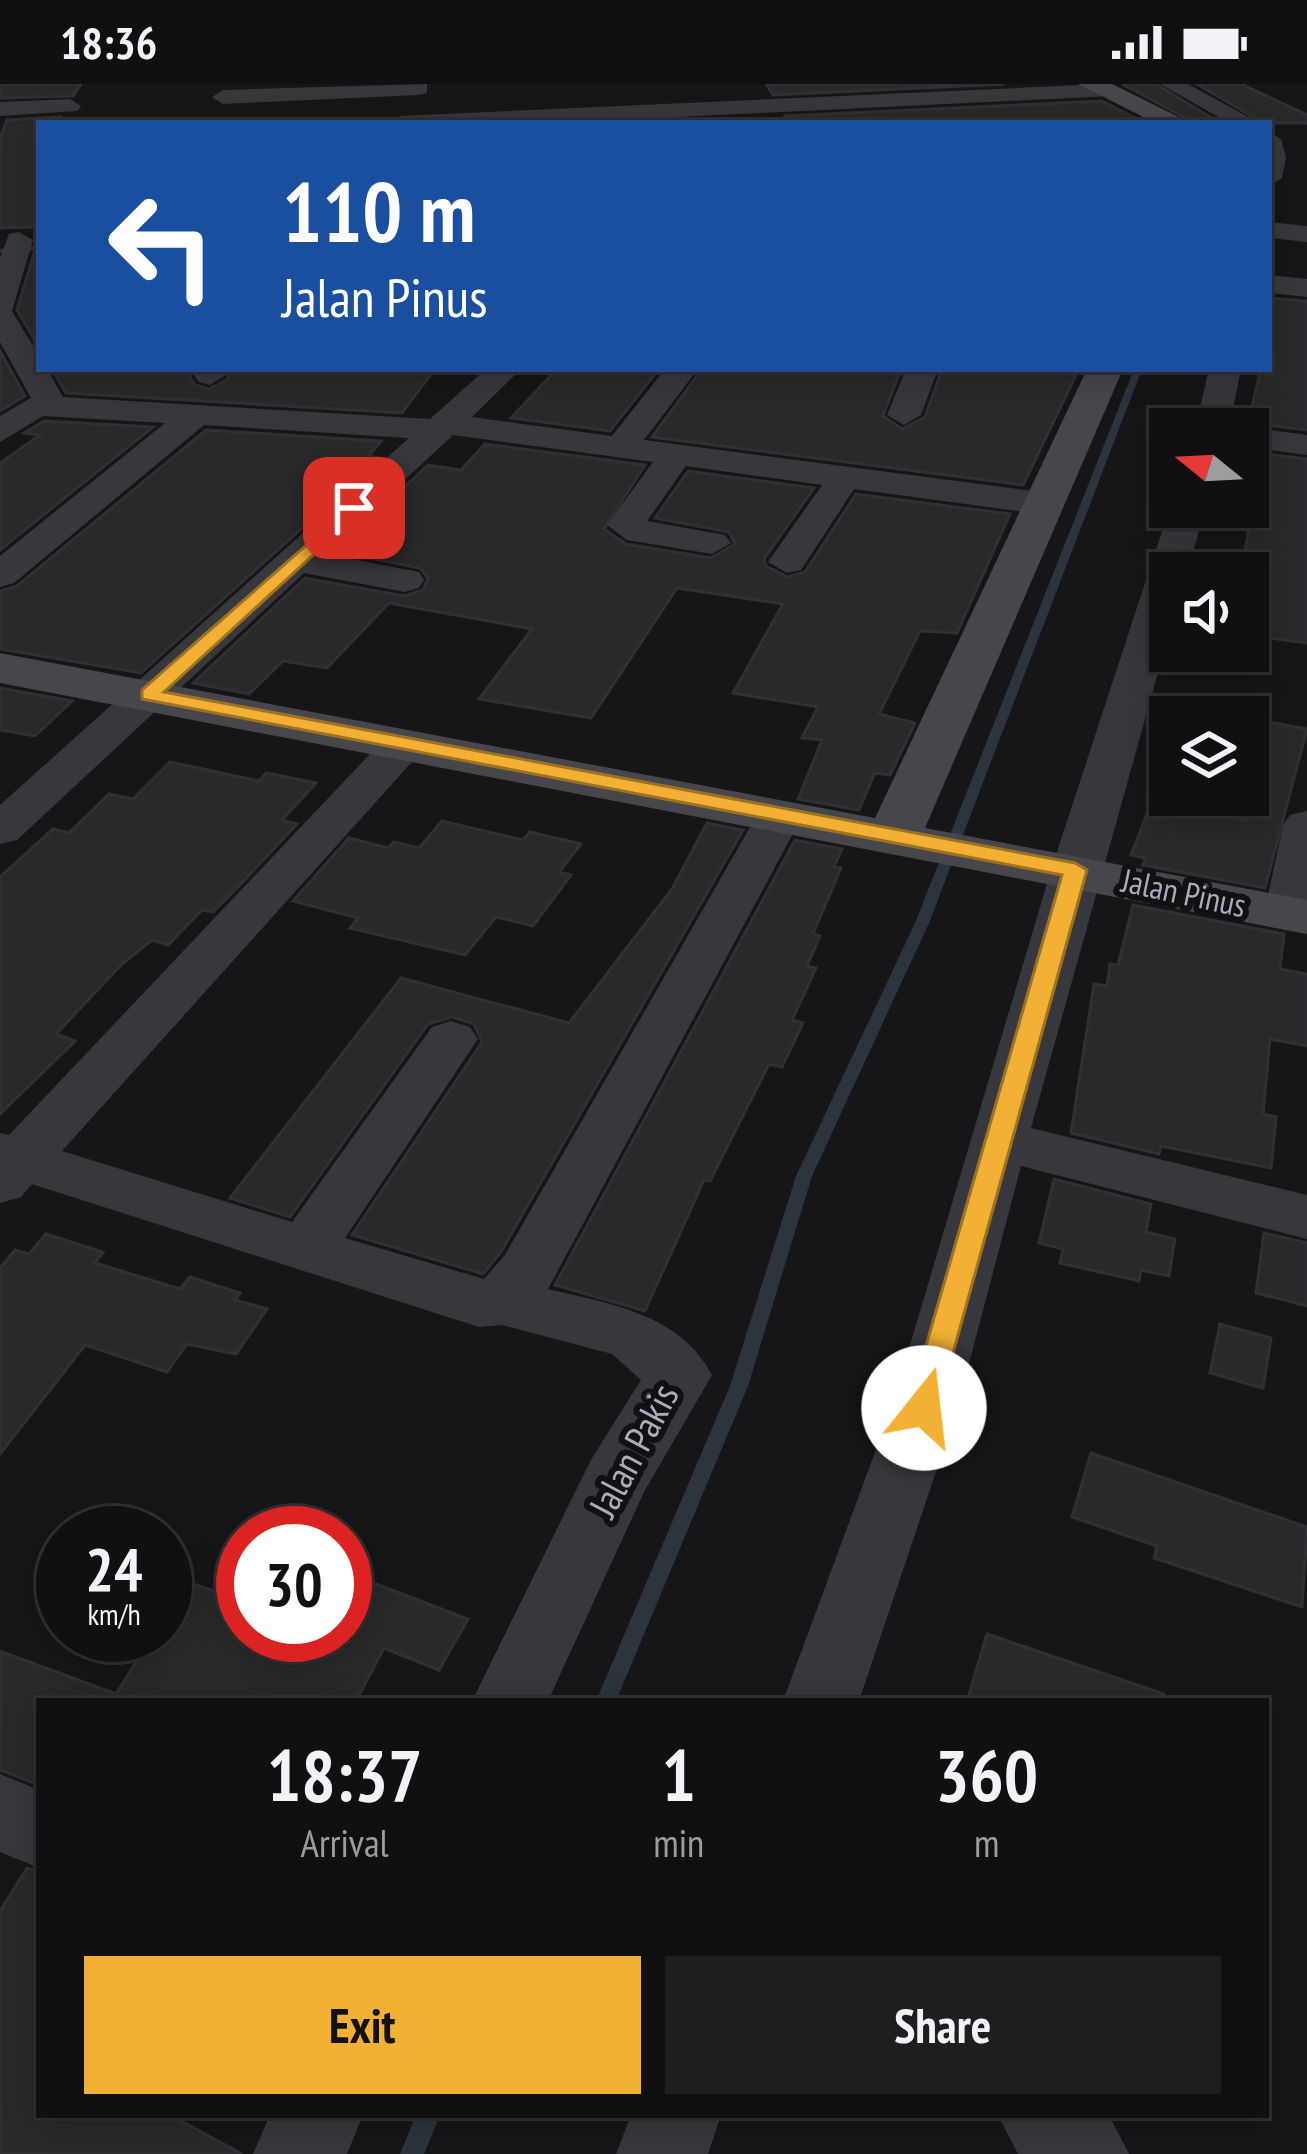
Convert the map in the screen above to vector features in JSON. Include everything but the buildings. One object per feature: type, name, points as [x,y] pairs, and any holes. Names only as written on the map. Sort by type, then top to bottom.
[{"type":"street","points":[[1171,84],[1241,120]]},
{"type":"street","points":[[541,120],[758,116],[1097,87],[1171,120]]},
{"type":"street","points":[[216,120],[225,90],[419,88]]},
{"type":"street","points":[[974,99],[997,120]]},
{"type":"street","points":[[4,138],[7,109],[70,106]]},
{"type":"street","points":[[1272,165],[1274,131]]},
{"type":"street","points":[[1272,230],[1307,234]]},
{"type":"street","points":[[20,240],[0,312],[44,407]]},
{"type":"street","points":[[1272,284],[1307,288]]},
{"type":"street","points":[[0,312],[36,310]]},
{"type":"street","points":[[0,830],[502,372]]},
{"type":"street","points":[[620,448],[680,372]]},
{"type":"street","points":[[904,415],[921,372]]},
{"type":"street","points":[[907,839],[1040,503],[1105,372]]},
{"type":"street","points":[[1217,408],[1224,372]]},
{"type":"street","points":[[0,432],[44,407]]},
{"type":"street","points":[[0,408],[443,427],[1040,503]]},
{"type":"street","points":[[0,574],[196,415]]},
{"type":"street","points":[[1269,440],[1307,445]]},
{"type":"street","points":[[676,455],[626,524],[640,532],[712,543]]},
{"type":"street","points":[[787,562],[844,478]]},
{"type":"street","points":[[822,1698],[924,1408],[1075,870],[1181,528]]},
{"type":"street","points":[[297,560],[405,580]]},
{"type":"street","name":"Jalan Pinus","points":[[0,668],[1298,916]]},
{"type":"street","points":[[404,744],[7,1165],[306,1248],[479,1303],[502,1301],[527,1271],[780,815]]},
{"type":"street","points":[[1298,916],[1307,825]]},
{"type":"street","points":[[306,1248],[451,1039]]},
{"type":"street","points":[[999,1140],[1307,1217]]},
{"type":"street","name":"Jalan Pakis","points":[[502,1301],[633,1335],[679,1375],[616,1478],[511,1698]]},
{"type":"street","points":[[0,1813],[36,1828]]},
{"type":"street","points":[[299,2154],[317,2118]]},
{"type":"street","points":[[662,2154],[675,2118]]},
{"type":"street","points":[[1046,2118],[1083,2154]]},
{"type":"waterway","points":[[0,251],[36,248]]},
{"type":"waterway","points":[[607,1698],[739,1386],[804,1176],[922,923],[1137,372]]},
{"type":"waterway","points":[[412,2154],[427,2118]]},
{"type":"route","points":[[354,508],[149,695],[1075,870],[924,1408]]}]
